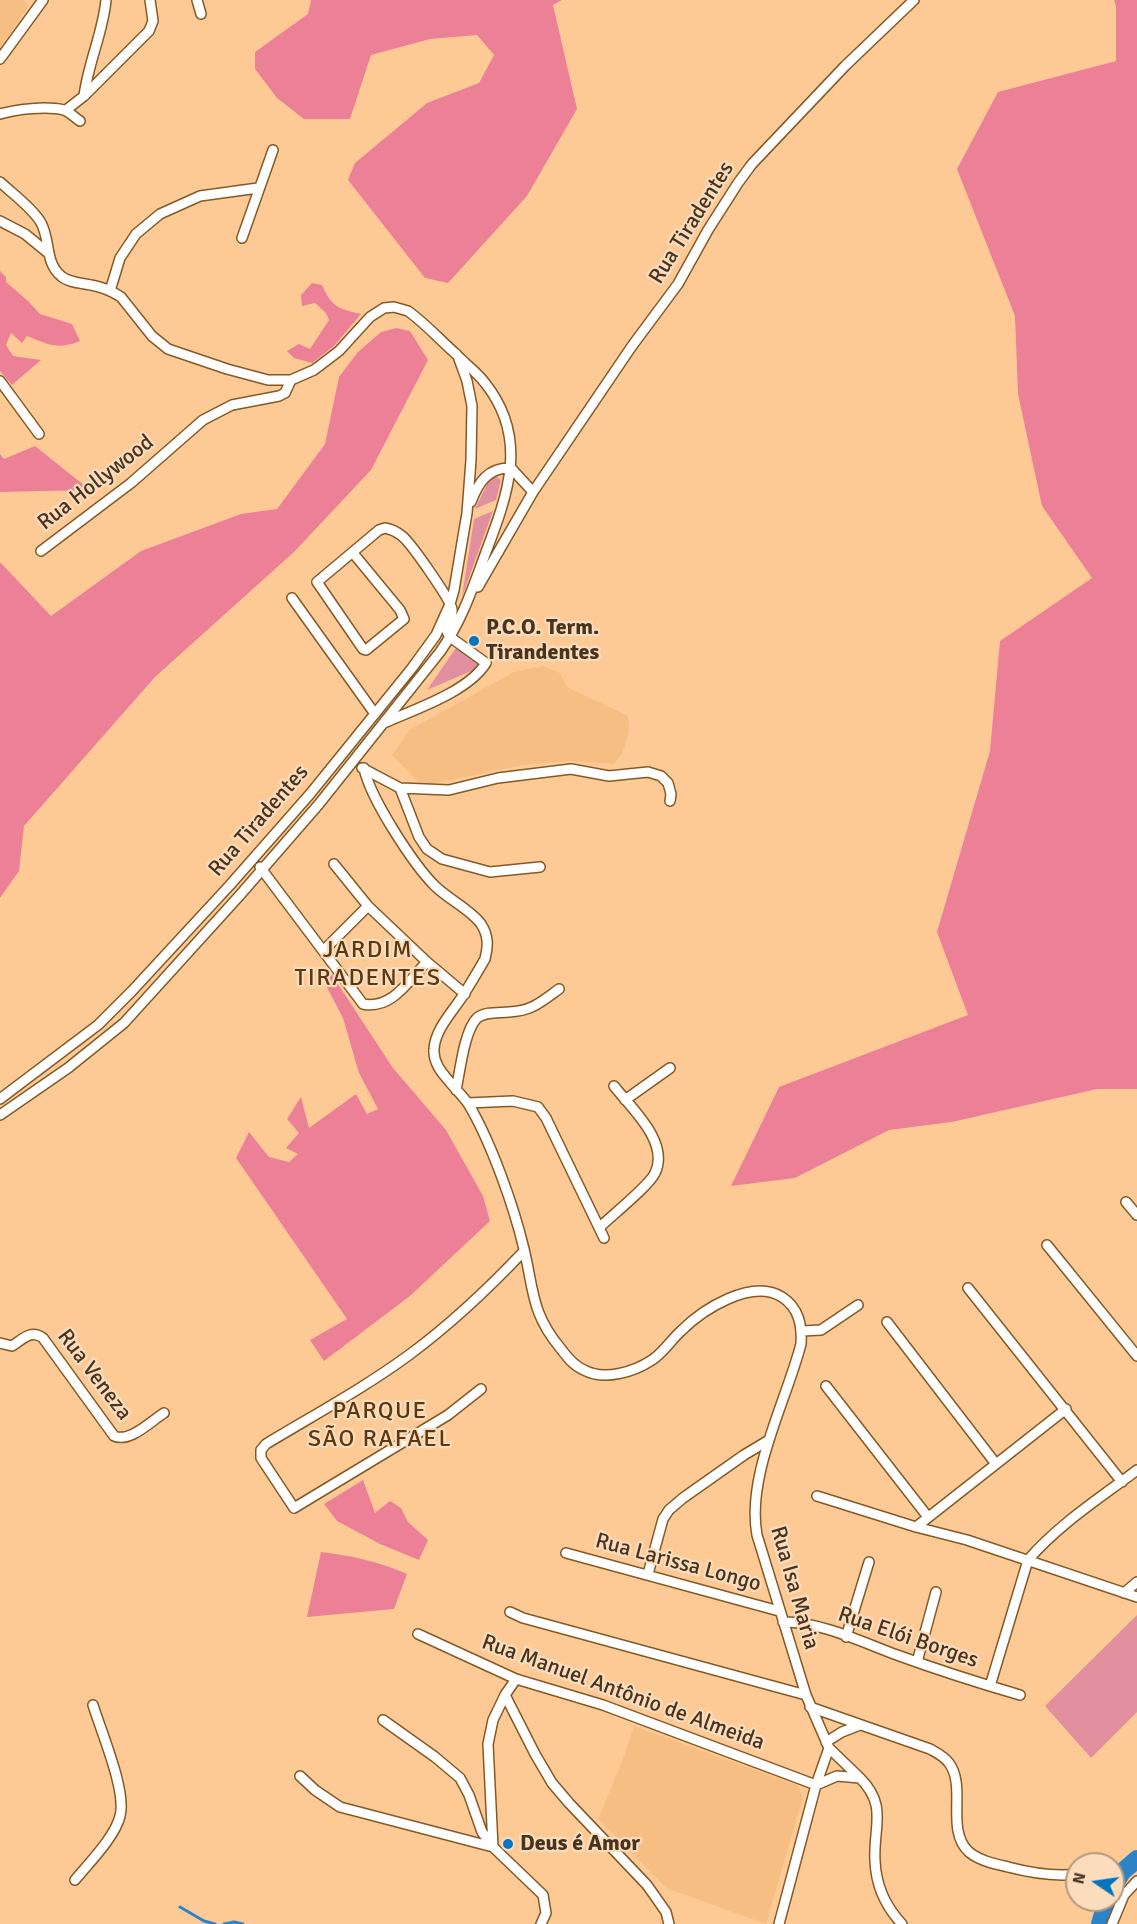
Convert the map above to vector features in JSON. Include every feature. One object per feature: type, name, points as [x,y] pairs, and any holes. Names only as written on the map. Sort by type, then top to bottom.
[{"type":"street","points":[[0,58],[43,0]]},
{"type":"street","points":[[84,96],[104,19],[106,0]]},
{"type":"street","points":[[66,110],[84,96],[149,31],[153,21],[150,0]]},
{"type":"street","points":[[197,0],[201,14]]},
{"type":"street","name":"Rua Tiradentes","points":[[1,1107],[68,1068],[124,1023],[262,870],[352,761],[450,638],[466,606],[533,492],[632,346],[678,284],[720,211],[752,164],[845,66],[914,0]]},
{"type":"street","points":[[0,114],[33,109],[66,110],[80,122]]},
{"type":"street","points":[[242,238],[273,150]]},
{"type":"street","points":[[0,182],[41,222],[47,252],[53,266],[63,278],[110,291],[121,297],[152,336],[168,349],[246,375],[268,380],[291,380]]},
{"type":"street","points":[[110,291],[120,258],[136,234],[160,214],[200,196],[258,188]]},
{"type":"street","points":[[0,220],[33,240],[47,252]]},
{"type":"street","points":[[33,240],[41,239],[45,234]]},
{"type":"street","name":"Rua Tiradentes","points":[[291,380],[314,370],[327,361],[370,317],[389,306],[408,311],[486,383],[498,404],[510,435],[511,468],[504,505],[466,606]]},
{"type":"street","points":[[458,357],[467,381],[472,406],[467,513]]},
{"type":"street","name":"Rua Hollywood","points":[[41,552],[131,483],[203,420],[232,405],[279,396],[285,393],[291,380]]},
{"type":"street","points":[[0,381],[39,434]]},
{"type":"street","points":[[467,513],[478,486],[487,475],[500,468],[511,468],[533,492]]},
{"type":"street","name":"Rua Tiradentes","points":[[1,1107],[98,1025],[132,992],[310,794],[427,648],[450,604],[467,513]]},
{"type":"street","points":[[353,553],[400,610],[404,619],[366,650],[363,649],[317,583],[380,530],[386,528],[404,538],[436,580],[450,604],[452,614],[447,632],[450,638],[427,648]]},
{"type":"street","points":[[436,580],[456,580]]},
{"type":"street","points":[[292,598],[375,714]]},
{"type":"street","name":"Rua Tiradentes","points":[[382,724],[467,683],[486,663],[450,638]]},
{"type":"street","points":[[352,761],[400,788],[449,790],[498,778],[570,769],[609,776],[648,772],[661,776],[668,783],[671,789],[670,801]]},
{"type":"street","points":[[364,768],[367,783],[422,870],[452,901],[476,919],[485,932],[488,944],[485,959],[465,994],[444,1023],[436,1039],[434,1058],[439,1069],[468,1103],[484,1134],[501,1174],[524,1251],[530,1288],[542,1322],[571,1360],[581,1369],[592,1374],[613,1375],[651,1361],[679,1332],[705,1312],[745,1293],[771,1292],[788,1301],[797,1313],[802,1331],[821,1330],[858,1305]]},
{"type":"street","points":[[400,788],[419,837],[427,849],[442,859],[490,872],[540,867]]},
{"type":"street","points":[[253,858],[363,1004],[381,1004],[390,1000],[427,962]]},
{"type":"street","points":[[334,864],[368,906],[427,962],[465,994]]},
{"type":"street","points":[[230,885],[240,895]]},
{"type":"street","points":[[323,951],[368,906]]},
{"type":"street","points":[[456,1090],[467,1037],[475,1020],[486,1013],[526,1011],[559,990]]},
{"type":"street","points":[[625,1100],[670,1068]]},
{"type":"street","points":[[599,1228],[654,1175],[658,1162],[658,1150],[654,1139],[614,1086]]},
{"type":"street","points":[[468,1103],[513,1101],[538,1107],[546,1118],[604,1238]]},
{"type":"street","points":[[1126,1202],[1137,1215]]},
{"type":"street","points":[[1047,1245],[1137,1356]]},
{"type":"street","points":[[481,1389],[440,1420],[294,1508],[261,1458],[263,1447],[410,1354],[471,1304],[524,1251]]},
{"type":"street","points":[[968,1288],[1122,1482]]},
{"type":"street","points":[[887,1322],[996,1464]]},
{"type":"street","name":"Rua Isa Maria","points":[[802,1331],[797,1359],[769,1440],[755,1500],[754,1520],[779,1611],[806,1695],[828,1745]]},
{"type":"street","name":"Rua Veneza","points":[[0,1343],[12,1346],[32,1334],[38,1334],[44,1338],[114,1436],[118,1438],[127,1438],[164,1413]]},
{"type":"street","points":[[826,1386],[928,1517]]},
{"type":"street","points":[[916,1527],[1066,1410]]},
{"type":"street","points":[[648,1574],[663,1520],[669,1510],[735,1461],[769,1440]]},
{"type":"street","points":[[990,1686],[1028,1560],[1062,1527],[1137,1470]]},
{"type":"street","points":[[817,1496],[916,1527],[967,1540],[1137,1597]]},
{"type":"street","name":"Rua Larissa Longo","points":[[566,1554],[648,1574],[779,1611]]},
{"type":"street","points":[[846,1637],[869,1562]]},
{"type":"street","points":[[1124,1593],[1137,1582]]},
{"type":"street","points":[[916,1662],[936,1592]]},
{"type":"street","points":[[510,1612],[534,1621],[806,1695]]},
{"type":"street","name":"Rua Elói Borges","points":[[783,1622],[801,1623],[1020,1695]]},
{"type":"street","name":"Rua Manuel Antônio de Almeida","points":[[418,1634],[516,1679],[603,1705],[816,1785]]},
{"type":"street","points":[[493,1847],[488,1744],[493,1719],[516,1679]]},
{"type":"street","points":[[505,1695],[552,1783],[647,1885],[666,1912],[669,1924]]},
{"type":"street","points":[[75,1880],[107,1839],[120,1819],[122,1809],[114,1770],[93,1705]]},
{"type":"street","points":[[810,1707],[930,1749],[943,1757],[950,1764],[955,1781],[960,1837],[970,1853],[995,1864],[1038,1874],[1065,1874]]},
{"type":"street","points":[[383,1720],[460,1778],[469,1795],[482,1832],[493,1847],[543,1895],[546,1913],[541,1924]]},
{"type":"street","points":[[778,1924],[828,1745],[842,1732],[860,1725]]},
{"type":"street","points":[[828,1745],[874,1796],[879,1812],[874,1859],[877,1880],[888,1905],[902,1924]]},
{"type":"street","points":[[300,1776],[315,1790],[340,1807],[493,1847]]},
{"type":"street","points":[[816,1785],[837,1776],[860,1778]]},
{"type":"street","points":[[1112,1924],[1124,1895],[1137,1881]]},
{"type":"shaded area","points":[[0,0],[24,0],[29,6],[0,47]]},
{"type":"shaded area","points":[[311,0],[562,0],[553,5],[577,109],[527,196],[448,283],[425,278],[348,180],[355,163],[427,103],[479,83],[494,55],[477,35],[430,39],[371,55],[350,119],[304,119],[277,98],[255,69],[255,52],[308,14]]},
{"type":"shaded area","points":[[1114,0],[1137,0],[1137,1089],[1097,1089],[952,1122],[889,1130],[795,1178],[731,1186],[779,1087],[968,1015],[937,932],[990,751],[1000,641],[1092,578],[1042,506],[1018,394],[1015,316],[957,169],[998,92],[1116,61],[1116,6]]},
{"type":"shaded area","points":[[0,271],[6,277],[6,282],[40,314],[72,324],[80,341],[59,346],[27,336],[22,343],[11,333],[6,345],[13,356],[41,360],[12,385],[0,371]]},
{"type":"shaded area","points":[[312,283],[322,285],[336,306],[361,314],[334,346],[312,363],[294,358],[287,351],[299,344],[310,349],[329,320],[326,313],[315,303],[302,306],[301,295]]},
{"type":"shaded area","points":[[396,328],[410,331],[428,360],[371,470],[294,552],[155,677],[24,826],[19,871],[0,898],[0,562],[51,616],[141,551],[241,514],[277,509],[325,444],[339,377],[358,352],[381,332]]},
{"type":"shaded area","points":[[35,446],[90,490],[0,492],[0,454],[4,459]]},
{"type":"shaded area","points":[[496,476],[501,480],[496,500],[475,509],[489,480]]},
{"type":"shaded area","points":[[493,511],[462,597],[474,519]]},
{"type":"shaded area","points":[[458,645],[483,666],[427,690]]},
{"type":"shaded area","points":[[543,666],[560,673],[567,687],[628,716],[629,729],[626,742],[622,754],[614,764],[570,761],[523,765],[422,786],[392,755],[409,730],[514,672]]},
{"type":"shaded area","points":[[328,969],[393,1068],[446,1130],[483,1196],[490,1221],[410,1296],[324,1361],[310,1340],[347,1319],[236,1158],[249,1132],[269,1157],[289,1162],[298,1154],[286,1148],[299,1133],[287,1119],[301,1097],[309,1128],[356,1094],[367,1114],[378,1109],[359,1073],[343,1018],[320,974]]},
{"type":"shaded area","points":[[363,1480],[375,1513],[390,1501],[401,1508],[408,1522],[428,1540],[419,1560],[380,1544],[337,1521],[324,1504]]},
{"type":"shaded area","points":[[321,1552],[365,1560],[407,1574],[394,1609],[307,1617]]},
{"type":"shaded area","points":[[1137,1615],[1137,1712],[1091,1758],[1045,1706]]},
{"type":"shaded area","points":[[634,1726],[797,1785],[803,1797],[766,1924],[666,1888],[598,1819]]},
{"type":"waterway","points":[[1125,1869],[1137,1859]]},
{"type":"waterway","points":[[180,1907],[204,1921],[215,1924]]},
{"type":"waterway","points":[[1100,1924],[1104,1912]]},
{"type":"waterway","points":[[224,1924],[234,1922],[243,1924]]},
{"type":"place","name":"P.C.O. Term. Tirandentes","points":[[474,641]]},
{"type":"place","name":"Deus é Amor","points":[[508,1844]]},
{"type":"district","name":"JARDIM TIRADENTES","points":[[368,965]]},
{"type":"district","name":"PARQUE SÃO RAFAEL","points":[[380,1426]]}]
